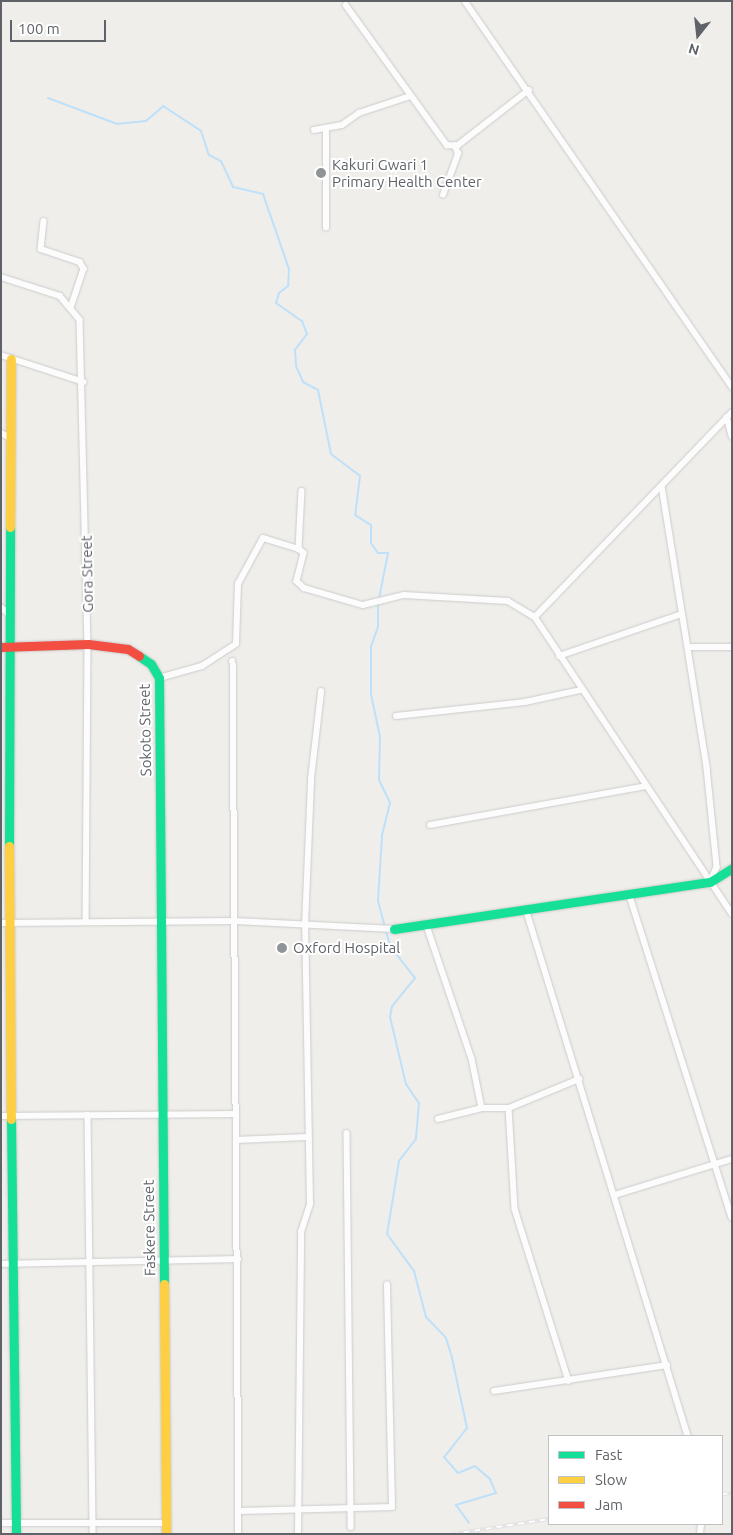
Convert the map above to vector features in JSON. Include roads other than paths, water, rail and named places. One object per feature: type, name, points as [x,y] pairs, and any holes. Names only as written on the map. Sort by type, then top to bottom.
[{"type":"street","points":[[466,1],[529,90],[732,388]]},
{"type":"street","points":[[346,5],[447,145],[454,146],[529,90]]},
{"type":"street","points":[[314,130],[326,131],[359,113],[410,96]]},
{"type":"street","points":[[326,131],[326,228]]},
{"type":"street","points":[[443,195],[458,154],[454,146]]},
{"type":"street","points":[[1,277],[60,296],[72,308],[84,269],[80,262],[41,249],[44,221]]},
{"type":"street","name":"Gora Street","points":[[72,308],[80,320],[84,382],[88,644],[86,921]]},
{"type":"street","points":[[1,355],[84,382]]},
{"type":"street","points":[[11,358],[5,435],[10,615],[5,647],[5,923],[6,1116],[12,1264],[16,1534]]},
{"type":"street","points":[[536,617],[732,412]]},
{"type":"street","points":[[726,417],[732,436]]},
{"type":"street","points":[[662,486],[688,647],[717,867],[710,882]]},
{"type":"street","points":[[299,549],[302,491]]},
{"type":"street","points":[[159,678],[202,666],[236,644],[238,584],[263,538],[304,552],[300,585],[356,604],[382,601],[404,595],[508,601],[536,617],[558,656],[732,913]]},
{"type":"street","points":[[1,607],[10,615]]},
{"type":"street","points":[[558,656],[682,614]]},
{"type":"street","name":"Sokoto Street","points":[[5,647],[88,644],[128,649],[151,664],[159,678],[162,922]]},
{"type":"street","points":[[688,647],[732,647]]},
{"type":"street","points":[[233,661],[239,1534]]},
{"type":"street","points":[[396,716],[525,702],[581,690]]},
{"type":"street","points":[[298,1534],[300,1232],[310,1204],[306,1137],[306,925],[311,779],[321,692]]},
{"type":"street","points":[[430,825],[646,786]]},
{"type":"street","points":[[5,923],[235,921],[394,929],[527,912],[629,893],[710,882],[732,868]]},
{"type":"street","points":[[629,893],[732,1217]]},
{"type":"street","points":[[527,912],[688,1435]]},
{"type":"street","name":"Faskere Street","points":[[162,922],[160,1116],[164,1261],[166,1534]]},
{"type":"street","points":[[427,926],[472,1059],[482,1108]]},
{"type":"street","points":[[438,1118],[482,1108],[509,1108],[579,1079]]},
{"type":"street","points":[[509,1108],[515,1209],[569,1381]]},
{"type":"street","points":[[6,1116],[236,1114]]},
{"type":"street","points":[[88,1115],[93,1534]]},
{"type":"street","points":[[347,1133],[349,1511],[352,1527]]},
{"type":"street","points":[[236,1140],[306,1137]]},
{"type":"street","points":[[615,1195],[732,1158]]},
{"type":"street","points":[[1,1264],[238,1259]]},
{"type":"street","points":[[240,1511],[349,1511],[392,1507],[387,1284]]},
{"type":"street","points":[[494,1391],[667,1365]]},
{"type":"street","points":[[1,1523],[165,1523]]},
{"type":"waterway","points":[[48,98],[117,124],[146,121],[163,106],[201,131],[209,155],[221,161],[233,187],[263,194],[289,269],[288,286],[279,293],[276,303],[302,321],[307,334],[295,350],[296,366],[303,382],[318,390],[331,454],[360,476],[355,515],[371,525],[371,543],[378,553],[388,553],[379,599]]},
{"type":"waterway","points":[[378,604],[378,627],[371,646],[371,694],[380,737],[379,780],[390,803],[382,836],[378,901],[390,946],[415,978],[392,1006],[390,1017],[406,1084],[419,1103],[416,1139],[399,1161],[387,1234],[414,1271],[426,1317],[446,1338],[452,1358],[467,1428],[444,1457],[458,1473],[475,1466],[490,1479],[496,1493],[456,1505],[469,1523]]},
{"type":"railway","points":[[723,1494],[732,1493]]},
{"type":"railway","points":[[453,1534],[548,1519]]},
{"type":"place","name":"Kakuri Gwari 1 Primary Health Center","points":[[321,173]]},
{"type":"place","name":"Oxford Hospital","points":[[282,948]]}]
